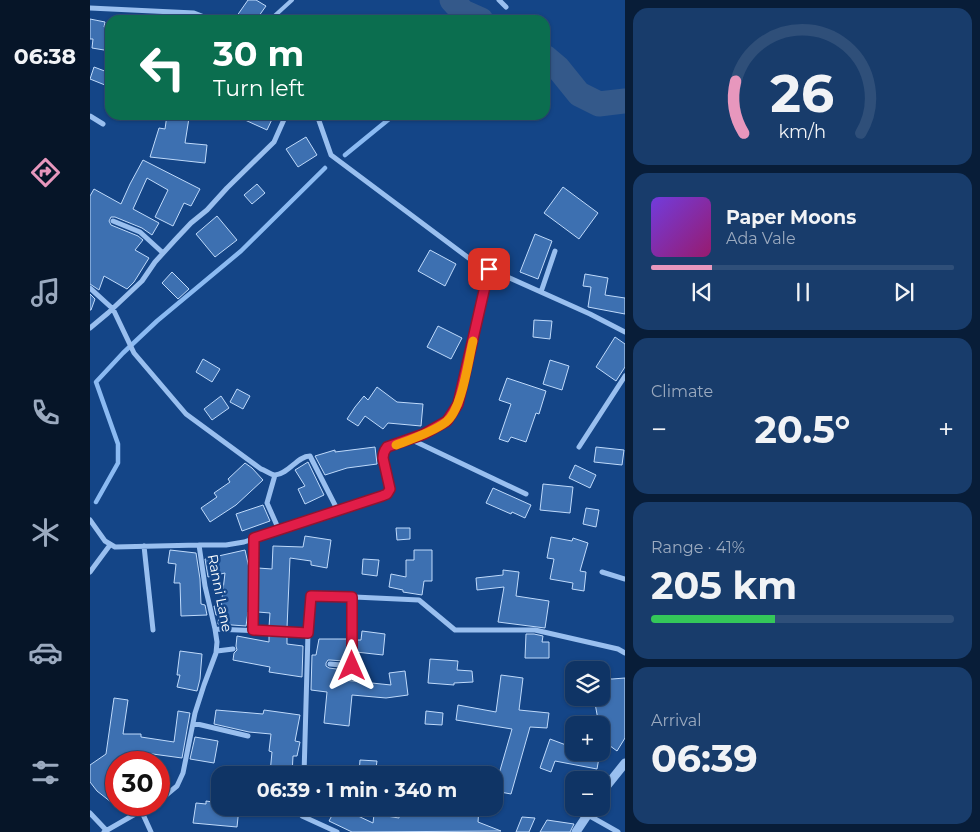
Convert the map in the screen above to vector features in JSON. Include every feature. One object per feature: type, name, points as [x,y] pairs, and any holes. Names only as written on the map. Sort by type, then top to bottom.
[{"type":"street","points":[[498,0],[506,7]]},
{"type":"street","points":[[90,8],[194,13],[199,15]]},
{"type":"street","points":[[90,116],[103,124]]},
{"type":"street","points":[[90,328],[142,281],[154,262],[191,223],[207,210],[274,142],[284,120]]},
{"type":"street","points":[[319,120],[330,155],[474,262],[590,314],[625,332]]},
{"type":"street","points":[[113,221],[140,232],[163,253]]},
{"type":"street","points":[[542,292],[555,252]]},
{"type":"street","name":"Ranni Lane","points":[[170,792],[177,786],[183,773],[193,723],[204,685],[217,651],[215,629],[205,586],[199,545],[226,545],[244,542],[387,494],[390,489],[383,454],[387,447],[424,434],[447,421],[458,404],[489,269]]},
{"type":"street","points":[[90,288],[113,309],[134,353],[186,414],[260,468],[275,475],[305,456],[310,456],[338,511]]},
{"type":"street","points":[[579,447],[625,376]]},
{"type":"street","points":[[409,439],[526,494]]},
{"type":"street","points":[[275,475],[268,503],[279,530]]},
{"type":"street","points":[[90,520],[110,545],[199,545]]},
{"type":"street","points":[[253,630],[254,538]]},
{"type":"street","points":[[90,572],[110,545]]},
{"type":"street","points":[[144,546],[152,630]]},
{"type":"street","points":[[602,572],[625,579]]},
{"type":"street","points":[[304,766],[308,633],[311,596],[419,600],[455,630],[534,630],[618,649],[625,653]]},
{"type":"street","points":[[330,664],[352,666],[352,597]]},
{"type":"street","points":[[215,629],[308,633]]},
{"type":"street","points":[[217,651],[233,649]]},
{"type":"street","points":[[193,723],[248,736]]},
{"type":"street","points":[[610,782],[625,763]]},
{"type":"street","points":[[90,813],[106,831],[131,816]]},
{"type":"street","points":[[144,816],[151,832]]},
{"type":"street","points":[[302,816],[337,832]]},
{"type":"street","points":[[576,832],[587,816]]},
{"type":"street","points":[[597,816],[618,832]]},
{"type":"lane","points":[[276,15],[292,0]]},
{"type":"building","points":[[248,0],[256,0],[266,6],[260,15],[238,15]]},
{"type":"building","points":[[90,19],[105,22],[105,50],[92,48],[93,39],[90,39]]},
{"type":"building","points":[[94,67],[105,71],[105,85],[90,79]]},
{"type":"building","points":[[166,120],[189,120],[185,143],[207,145],[205,163],[150,157],[159,128],[165,129]]},
{"type":"building","points":[[245,120],[272,120],[267,130]]},
{"type":"building","points":[[306,137],[317,155],[298,167],[286,149]]},
{"type":"building","points":[[143,160],[200,189],[191,206],[184,203],[173,226],[155,217],[168,190],[147,178],[133,209],[159,223],[152,235],[142,228],[115,217],[111,217],[109,221],[111,225],[143,240],[135,250],[149,258],[134,282],[127,289],[104,276],[99,290],[90,284],[90,196],[94,189],[121,204]]},
{"type":"building","points":[[257,184],[265,193],[252,204],[244,195]]},
{"type":"building","points":[[563,187],[598,213],[579,239],[544,213]]},
{"type":"building","points":[[217,216],[237,240],[215,257],[196,234]]},
{"type":"building","points":[[535,234],[552,241],[538,279],[520,272]]},
{"type":"building","points":[[430,250],[456,264],[445,286],[418,271]]},
{"type":"building","points":[[172,272],[189,289],[178,299],[162,283]]},
{"type":"building","points":[[585,274],[608,278],[605,295],[625,298],[625,314],[588,307],[591,287],[583,286]]},
{"type":"building","points":[[90,294],[95,299],[91,310],[90,310]]},
{"type":"building","points":[[534,320],[552,321],[550,339],[533,337]]},
{"type":"building","points":[[438,326],[462,338],[451,359],[427,347]]},
{"type":"building","points":[[615,337],[625,344],[625,367],[616,381],[596,367]]},
{"type":"building","points":[[203,359],[220,369],[212,382],[196,372]]},
{"type":"building","points":[[550,360],[569,366],[562,390],[543,384]]},
{"type":"building","points":[[507,378],[546,391],[539,414],[536,413],[526,442],[511,437],[508,442],[499,439],[511,404],[499,400]]},
{"type":"building","points":[[377,387],[397,402],[423,404],[421,426],[388,423],[383,429],[365,416],[358,426],[347,419],[364,396],[368,400]]},
{"type":"building","points":[[237,389],[250,396],[243,409],[230,402]]},
{"type":"building","points":[[221,396],[229,408],[212,420],[204,409]]},
{"type":"building","points":[[375,447],[377,464],[347,468],[325,475],[315,456],[335,450],[335,452]]},
{"type":"building","points":[[596,447],[624,450],[622,465],[594,462]]},
{"type":"building","points":[[308,462],[324,495],[305,504],[298,489],[305,486],[295,470]]},
{"type":"building","points":[[245,463],[263,480],[236,505],[210,522],[201,508],[217,497],[214,493],[230,482],[228,479]]},
{"type":"building","points":[[575,465],[596,475],[590,488],[569,478]]},
{"type":"building","points":[[543,484],[573,487],[570,513],[540,510]]},
{"type":"building","points":[[493,488],[531,505],[525,518],[486,503]]},
{"type":"building","points":[[263,505],[270,521],[242,531],[236,514]]},
{"type":"building","points":[[586,508],[599,510],[596,527],[583,524]]},
{"type":"building","points":[[396,528],[410,528],[410,539],[397,540]]},
{"type":"building","points":[[305,536],[331,540],[327,568],[311,565],[311,561],[290,558],[287,628],[269,627],[270,613],[258,612],[258,568],[272,569],[273,546],[303,547]]},
{"type":"building","points":[[551,537],[572,541],[573,538],[588,543],[580,571],[586,572],[584,591],[572,589],[573,583],[550,579],[554,559],[547,558]]},
{"type":"building","points":[[170,550],[196,553],[201,604],[205,605],[207,615],[181,616],[180,583],[174,583],[176,564],[168,563]]},
{"type":"building","points":[[245,550],[249,568],[249,612],[246,626],[218,624],[219,615],[216,615],[214,606],[221,607],[225,573],[208,577],[205,559]]},
{"type":"building","points":[[414,550],[432,550],[432,581],[424,581],[422,595],[403,592],[403,590],[389,587],[391,574],[406,577],[406,560],[414,560]]},
{"type":"building","points":[[363,559],[379,560],[377,576],[362,574]]},
{"type":"building","points":[[503,570],[519,572],[516,596],[549,601],[545,628],[498,622],[504,587],[477,590],[476,578],[503,575]]},
{"type":"building","points":[[362,631],[385,634],[383,655],[356,652],[356,640],[361,640]]},
{"type":"building","points":[[526,634],[543,636],[542,642],[549,642],[549,658],[525,658]]},
{"type":"building","points":[[237,636],[269,642],[269,636],[287,636],[287,644],[303,646],[302,677],[269,672],[270,667],[233,660],[234,653],[237,650]]},
{"type":"building","points":[[319,639],[348,639],[346,660],[328,660],[326,663],[326,666],[329,668],[344,670],[343,680],[391,685],[389,673],[405,671],[408,695],[386,698],[352,695],[349,726],[324,723],[327,692],[311,690],[312,655],[316,655]]},
{"type":"building","points":[[180,651],[202,654],[197,691],[177,687],[180,675],[177,675]]},
{"type":"building","points":[[430,659],[458,661],[457,670],[472,671],[473,682],[454,683],[454,685],[428,683]]},
{"type":"building","points":[[501,675],[523,678],[519,710],[549,713],[547,728],[530,727],[511,794],[503,792],[503,766],[501,766],[512,729],[456,720],[458,705],[496,712]]},
{"type":"building","points":[[625,678],[625,738],[617,751],[610,746],[610,716],[597,716],[595,706],[610,706],[610,679]]},
{"type":"building","points":[[114,698],[128,700],[123,734],[141,734],[141,737],[174,742],[178,711],[190,713],[182,758],[170,756],[170,751],[106,751]]},
{"type":"building","points":[[216,710],[263,714],[264,710],[300,715],[295,741],[300,742],[297,756],[293,756],[292,766],[271,766],[272,752],[269,751],[271,734],[249,732],[214,724]]},
{"type":"building","points":[[426,711],[443,713],[442,725],[425,724]]},
{"type":"building","points":[[195,737],[218,741],[214,763],[190,759]]},
{"type":"building","points":[[550,739],[565,745],[565,761],[598,761],[597,769],[555,761],[551,772],[540,768]]},
{"type":"building","points":[[105,755],[105,797],[90,782],[90,765]]},
{"type":"building","points":[[360,760],[377,761],[376,766],[360,766]]},
{"type":"building","points":[[206,801],[211,802],[211,816],[238,816],[237,827],[193,823],[196,803],[206,804]]},
{"type":"building","points":[[332,816],[358,816],[373,823],[374,816],[399,818],[399,816],[478,816],[478,822],[501,831],[352,832],[329,821]]},
{"type":"building","points":[[522,817],[535,818],[529,832],[516,832]]},
{"type":"building","points":[[547,820],[574,824],[570,832],[540,832]]},
{"type":"waterway","points":[[452,0],[463,12],[470,15]]},
{"type":"waterway","points":[[550,61],[558,68],[579,94],[599,104],[625,101]]},
{"type":"waterway","points":[[345,155],[388,120]]},
{"type":"waterway","points":[[96,502],[118,463],[118,444],[96,382],[157,321],[241,251],[325,168]]},
{"type":"slow traffic","points":[[396,445],[424,434],[447,421],[458,404],[473,341]]},
{"type":"route","points":[[352,666],[352,597],[311,596],[308,633],[253,630],[254,538],[387,494],[390,489],[383,458],[387,447],[424,434],[447,421],[458,404],[489,269]]}]
